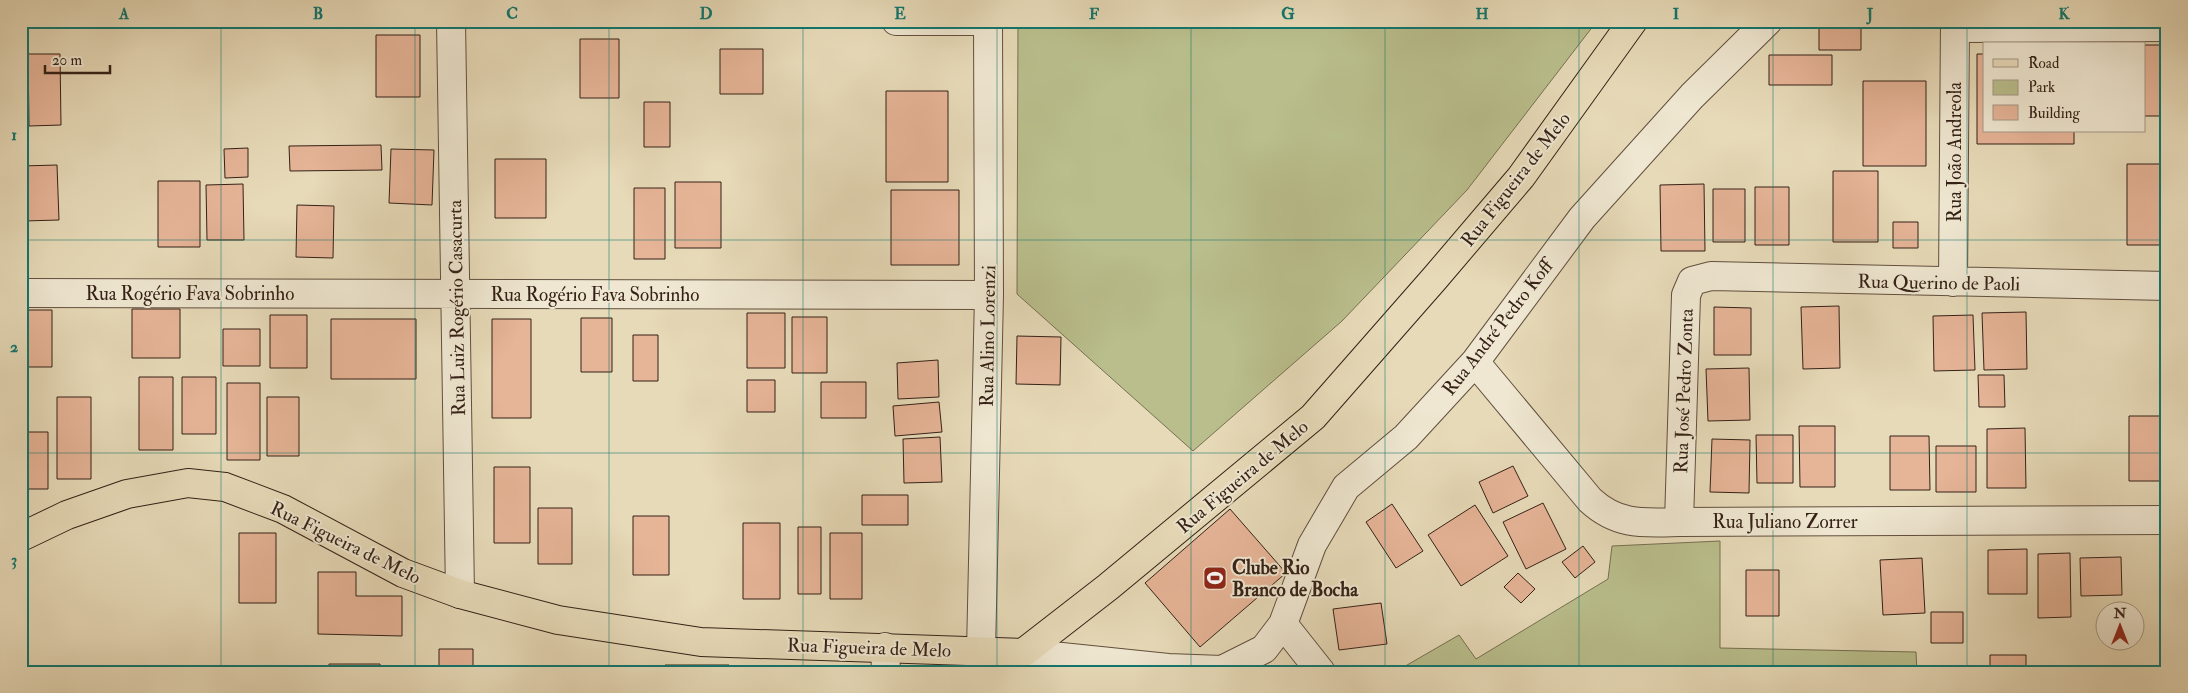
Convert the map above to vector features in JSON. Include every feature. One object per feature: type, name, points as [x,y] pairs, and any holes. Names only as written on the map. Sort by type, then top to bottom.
[{"type":"main road","name":"Rua Figueira de Melo","points":[[21,537],[68,515],[127,494],[188,483],[225,487],[283,509],[403,573],[460,594],[558,620],[701,642],[886,660],[981,651],[1024,653],[1108,587],[1313,417],[1521,177],[1633,21]]},
{"type":"street","name":"Rua Luiz Rogério Casacurta","points":[[451,21],[460,594]]},
{"type":"street","points":[[896,21],[988,21]]},
{"type":"street","name":"Rua Alino Lorenzi","points":[[981,651],[989,295],[988,21]]},
{"type":"street","name":"Rua André Pedro Koff","points":[[1024,653],[1167,670],[1222,670],[1264,649],[1283,624],[1312,545],[1346,487],[1406,437],[1475,362],[1582,218],[1692,96],[1768,21]]},
{"type":"street","points":[[1955,25],[2167,27]]},
{"type":"street","name":"Rua João Andreola","points":[[1953,282],[1955,25]]},
{"type":"street","name":"Rua Querino de Paoli","points":[[1711,276],[2167,286]]},
{"type":"street","name":"Rua José Pedro Zonta","points":[[1679,522],[1686,295],[1692,281],[1711,276]]},
{"type":"street","name":"Rua Rogério Fava Sobrinho","points":[[21,293],[989,295]]},
{"type":"street","name":"Rua Juliano Zorrer","points":[[1475,362],[1598,508],[1621,520],[1643,524],[1679,522],[2167,520]]},
{"type":"street","points":[[1283,624],[1321,672]]},
{"type":"green space","points":[[1018,21],[1597,21],[1467,190],[1342,321],[1193,451],[1017,294]]},
{"type":"green space","points":[[1720,541],[1720,648],[1916,652],[1917,672],[1395,672],[1459,635],[1476,659],[1608,579],[1612,546]]},
{"type":"building","points":[[1819,21],[1861,21],[1861,50],[1819,50]]},
{"type":"building","points":[[376,35],[420,35],[420,97],[376,97]]},
{"type":"building","points":[[580,39],[619,39],[619,98],[580,98]]},
{"type":"building","points":[[2146,45],[2167,45],[2167,116],[2146,116]]},
{"type":"building","points":[[720,49],[763,49],[763,94],[720,94]]},
{"type":"building","points":[[28,54],[60,54],[61,125],[29,126]]},
{"type":"building","points":[[1977,54],[1983,54],[1983,132],[2074,132],[2074,144],[1977,144]]},
{"type":"building","points":[[1769,55],[1832,55],[1832,85],[1769,85]]},
{"type":"building","points":[[1863,81],[1926,81],[1926,166],[1863,166]]},
{"type":"building","points":[[886,91],[948,91],[948,182],[886,182]]},
{"type":"building","points":[[644,102],[670,102],[670,147],[644,147]]},
{"type":"building","points":[[381,145],[382,170],[290,171],[289,146]]},
{"type":"building","points":[[248,148],[248,177],[225,178],[224,149]]},
{"type":"building","points":[[391,149],[434,150],[432,205],[389,203]]},
{"type":"building","points":[[495,159],[546,159],[546,218],[495,218]]},
{"type":"building","points":[[2127,164],[2167,164],[2167,245],[2127,245]]},
{"type":"building","points":[[57,165],[59,220],[23,221],[21,166]]},
{"type":"building","points":[[1833,171],[1878,171],[1878,242],[1833,242]]},
{"type":"building","points":[[158,181],[200,181],[200,247],[158,247]]},
{"type":"building","points":[[675,182],[721,182],[721,248],[675,248]]},
{"type":"building","points":[[243,184],[244,240],[207,240],[206,185]]},
{"type":"building","points":[[1704,184],[1705,251],[1661,251],[1660,185]]},
{"type":"building","points":[[1755,187],[1789,187],[1789,245],[1755,245]]},
{"type":"building","points":[[634,188],[665,188],[665,259],[634,259]]},
{"type":"building","points":[[1713,189],[1745,189],[1745,242],[1713,242]]},
{"type":"building","points":[[891,190],[959,190],[959,265],[891,265]]},
{"type":"building","points":[[297,205],[334,206],[333,258],[296,257]]},
{"type":"building","points":[[1893,222],[1918,222],[1918,248],[1893,248]]},
{"type":"building","points":[[1839,306],[1840,368],[1803,369],[1801,307]]},
{"type":"building","points":[[1714,307],[1751,308],[1751,355],[1714,355]]},
{"type":"building","points":[[132,309],[180,309],[180,358],[132,358]]},
{"type":"building","points":[[21,310],[52,310],[52,367],[21,367]]},
{"type":"building","points":[[2026,312],[2027,369],[1984,370],[1982,313]]},
{"type":"building","points":[[747,313],[785,313],[785,368],[747,368]]},
{"type":"building","points":[[270,315],[307,315],[307,368],[270,368]]},
{"type":"building","points":[[1973,315],[1975,370],[1934,371],[1933,316]]},
{"type":"building","points":[[792,317],[827,317],[827,373],[792,373]]},
{"type":"building","points":[[581,318],[612,318],[612,372],[581,372]]},
{"type":"building","points":[[331,319],[416,319],[416,379],[331,379]]},
{"type":"building","points":[[492,319],[531,319],[531,418],[492,418]]},
{"type":"building","points":[[223,329],[260,329],[260,366],[223,366]]},
{"type":"building","points":[[633,335],[658,335],[658,381],[633,381]]},
{"type":"building","points":[[1017,336],[1061,337],[1060,385],[1016,384]]},
{"type":"building","points":[[938,360],[939,397],[898,399],[897,363]]},
{"type":"building","points":[[1749,368],[1750,420],[1708,421],[1706,369]]},
{"type":"building","points":[[1978,375],[2004,375],[2005,407],[1979,407]]},
{"type":"building","points":[[139,377],[173,377],[173,450],[139,450]]},
{"type":"building","points":[[182,377],[216,377],[216,434],[182,434]]},
{"type":"building","points":[[747,380],[775,380],[775,412],[747,412]]},
{"type":"building","points":[[821,382],[866,382],[866,418],[821,418]]},
{"type":"building","points":[[227,383],[260,383],[260,460],[227,460]]},
{"type":"building","points":[[57,397],[91,397],[91,479],[57,479]]},
{"type":"building","points":[[267,397],[299,397],[299,456],[267,456]]},
{"type":"building","points":[[939,402],[942,432],[895,436],[893,406]]},
{"type":"building","points":[[2129,416],[2167,416],[2167,481],[2129,481]]},
{"type":"building","points":[[1799,426],[1835,426],[1835,487],[1800,487]]},
{"type":"building","points":[[2025,428],[2026,488],[1987,488],[1987,429]]},
{"type":"building","points":[[21,432],[48,432],[48,489],[21,489]]},
{"type":"building","points":[[1756,435],[1793,435],[1793,483],[1757,483]]},
{"type":"building","points":[[1890,436],[1929,436],[1930,490],[1890,490]]},
{"type":"building","points":[[940,437],[942,482],[904,483],[903,439]]},
{"type":"building","points":[[1712,439],[1750,440],[1749,493],[1710,492]]},
{"type":"building","points":[[1936,446],[1976,446],[1976,492],[1936,492]]},
{"type":"building","points":[[1513,466],[1528,496],[1493,513],[1479,482]]},
{"type":"building","points":[[494,467],[530,467],[530,543],[494,543]]},
{"type":"building","points":[[862,495],[908,495],[908,525],[862,525]]},
{"type":"building","points":[[1543,503],[1566,549],[1526,569],[1503,522]]},
{"type":"building","points":[[1392,504],[1423,551],[1396,568],[1366,522]]},
{"type":"building","points":[[1475,505],[1508,556],[1461,586],[1428,535]]},
{"type":"building","points":[[538,508],[572,508],[572,564],[538,564]]},
{"type":"building","name":"Clube Rio Branco de Bocha","points":[[1230,509],[1286,573],[1200,647],[1145,583]]},
{"type":"building","points":[[633,516],[669,516],[669,575],[633,575]]},
{"type":"building","points":[[743,523],[780,523],[780,599],[743,599]]},
{"type":"building","points":[[798,527],[821,527],[821,594],[798,594]]},
{"type":"building","points":[[239,533],[276,533],[276,603],[239,603]]},
{"type":"building","points":[[830,533],[862,533],[862,599],[830,599]]},
{"type":"building","points":[[1583,546],[1595,562],[1575,578],[1562,562]]},
{"type":"building","points":[[2027,549],[2027,594],[1988,594],[1988,550]]},
{"type":"building","points":[[2070,553],[2071,617],[2038,618],[2038,554]]},
{"type":"building","points":[[2121,557],[2122,595],[2081,596],[2080,558]]},
{"type":"building","points":[[1922,558],[1925,613],[1883,615],[1880,560]]},
{"type":"building","points":[[1746,570],[1779,570],[1779,616],[1746,616]]},
{"type":"building","points":[[318,572],[356,572],[356,596],[402,596],[402,636],[318,634]]},
{"type":"building","points":[[1518,573],[1535,589],[1521,603],[1504,587]]},
{"type":"building","points":[[1381,603],[1387,644],[1339,650],[1333,609]]},
{"type":"building","points":[[1931,612],[1963,612],[1963,643],[1931,643]]},
{"type":"building","points":[[439,649],[473,649],[473,672],[439,672]]},
{"type":"building","points":[[1990,655],[2026,655],[2026,672],[1990,672]]},
{"type":"building","points":[[329,664],[380,664],[380,672],[329,672]]},
{"type":"building","points":[[665,665],[729,665],[729,672],[665,672]]},
{"type":"building","points":[[595,668],[625,668],[625,672],[595,672]]},
{"type":"building","points":[[2071,668],[2101,668],[2101,672],[2071,672]]},
{"type":"building","points":[[2153,670],[2167,670],[2167,672],[2153,672]]},
{"type":"place","name":"Clube Rio Branco de Bocha","points":[[1215,578]]}]
